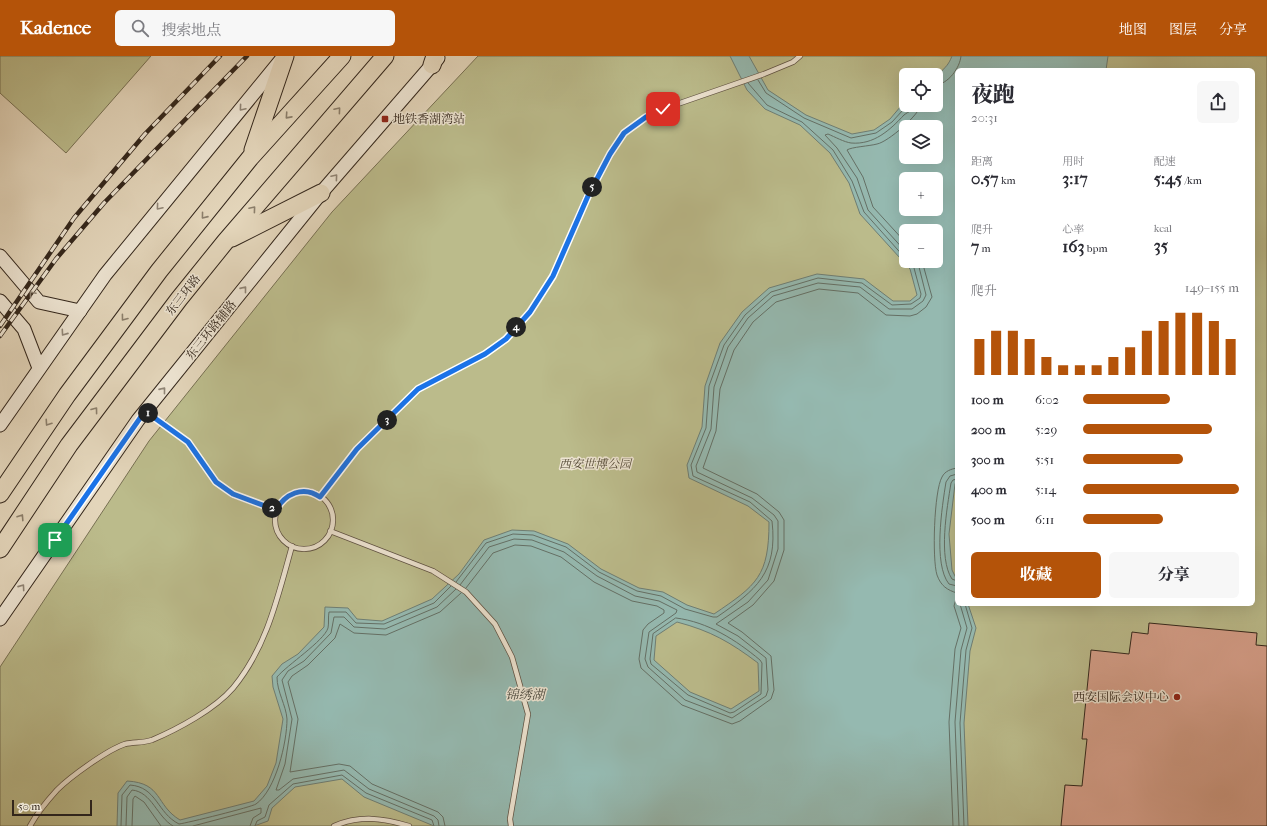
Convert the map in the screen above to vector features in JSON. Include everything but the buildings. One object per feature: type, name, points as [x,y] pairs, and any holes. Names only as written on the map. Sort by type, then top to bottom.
[{"type":"highway","points":[[250,158],[285,56]]},
{"type":"highway","points":[[0,494],[71,388],[159,271],[250,158],[342,56]]},
{"type":"highway","name":"东三环路","points":[[0,549],[69,445],[179,299],[225,242],[385,56]]},
{"type":"highway","points":[[225,242],[321,193]]},
{"type":"main road","points":[[0,425],[39,368],[138,233],[285,56]]},
{"type":"main road","name":"东三环路辅路","points":[[0,619],[145,411],[321,193],[436,59]]},
{"type":"main road","points":[[0,256],[39,302],[80,311]]},
{"type":"main road","points":[[0,301],[24,329],[39,368]]},
{"type":"lane","points":[[320,497],[357,449],[418,389],[485,354],[506,339],[530,312],[553,276],[588,196],[610,154],[624,133],[651,114],[764,74],[793,62],[800,56]]},
{"type":"lane","points":[[145,411],[188,442],[216,482],[233,494],[276,510]]},
{"type":"lane","points":[[306,491],[320,497],[329,507],[332,516],[330,531],[323,542],[315,547],[306,549],[292,546],[280,538],[276,529],[275,520],[276,510],[281,502],[288,496],[297,492],[306,491]]},
{"type":"lane","points":[[330,531],[433,571],[466,592],[495,624],[512,657],[528,714],[510,819],[511,826]]},
{"type":"lane","points":[[30,826],[58,789],[98,758],[124,744],[150,740],[169,732],[197,717],[233,688],[265,637],[292,546]]},
{"type":"lane","points":[[334,826],[365,817],[390,820],[410,826]]},
{"type":"green space","points":[[0,56],[151,56],[66,153],[0,93]]},
{"type":"green space","name":"西安世博公园","points":[[478,56],[1267,56],[1267,826],[0,826],[0,667],[149,441],[332,212]]},
{"type":"water","name":"锦绣湖","points":[[730,56],[749,56],[768,90],[806,115],[852,134],[874,130],[890,119],[899,108],[899,112],[943,112],[943,70],[952,56],[1108,56],[1106,68],[955,68],[955,484],[949,534],[952,570],[955,576],[955,606],[969,606],[976,628],[970,651],[964,723],[968,826],[434,826],[364,797],[342,779],[295,787],[272,808],[268,821],[254,826],[117,826],[118,793],[127,781],[139,783],[153,790],[166,808],[180,820],[254,801],[267,786],[276,763],[283,719],[273,687],[272,676],[282,664],[298,654],[324,627],[325,607],[348,608],[357,619],[382,621],[432,599],[459,574],[484,540],[512,530],[534,531],[568,544],[601,569],[639,588],[663,592],[687,605],[714,614],[741,595],[750,586],[758,577],[763,567],[768,540],[769,522],[748,506],[689,478],[687,465],[702,427],[705,386],[720,343],[742,312],[769,288],[817,274],[864,279],[893,301],[910,301],[917,295],[909,268],[943,268],[943,224],[899,224],[899,257],[860,214],[849,183],[830,153],[800,125],[765,109],[747,90]],"holes":[[[677,622],[689,625],[720,638],[758,663],[759,691],[731,709],[690,692],[654,660],[656,636]]]},
{"type":"railway","points":[[0,326],[74,218],[145,134],[220,56]]},
{"type":"railway","points":[[0,336],[56,259],[104,203],[247,56]]},
{"type":"place","name":"地铁香湖湾站","points":[[385,119]]},
{"type":"place","name":"西安国际会议中心","points":[[1177,697]]},
{"type":"route","points":[[55,540],[145,411],[188,442],[216,482],[233,494],[276,510],[281,502],[288,496],[297,492],[306,491],[320,497],[357,449],[418,389],[485,354],[506,339],[530,312],[553,276],[588,196],[610,154],[624,133],[646,117],[663,109]]}]
